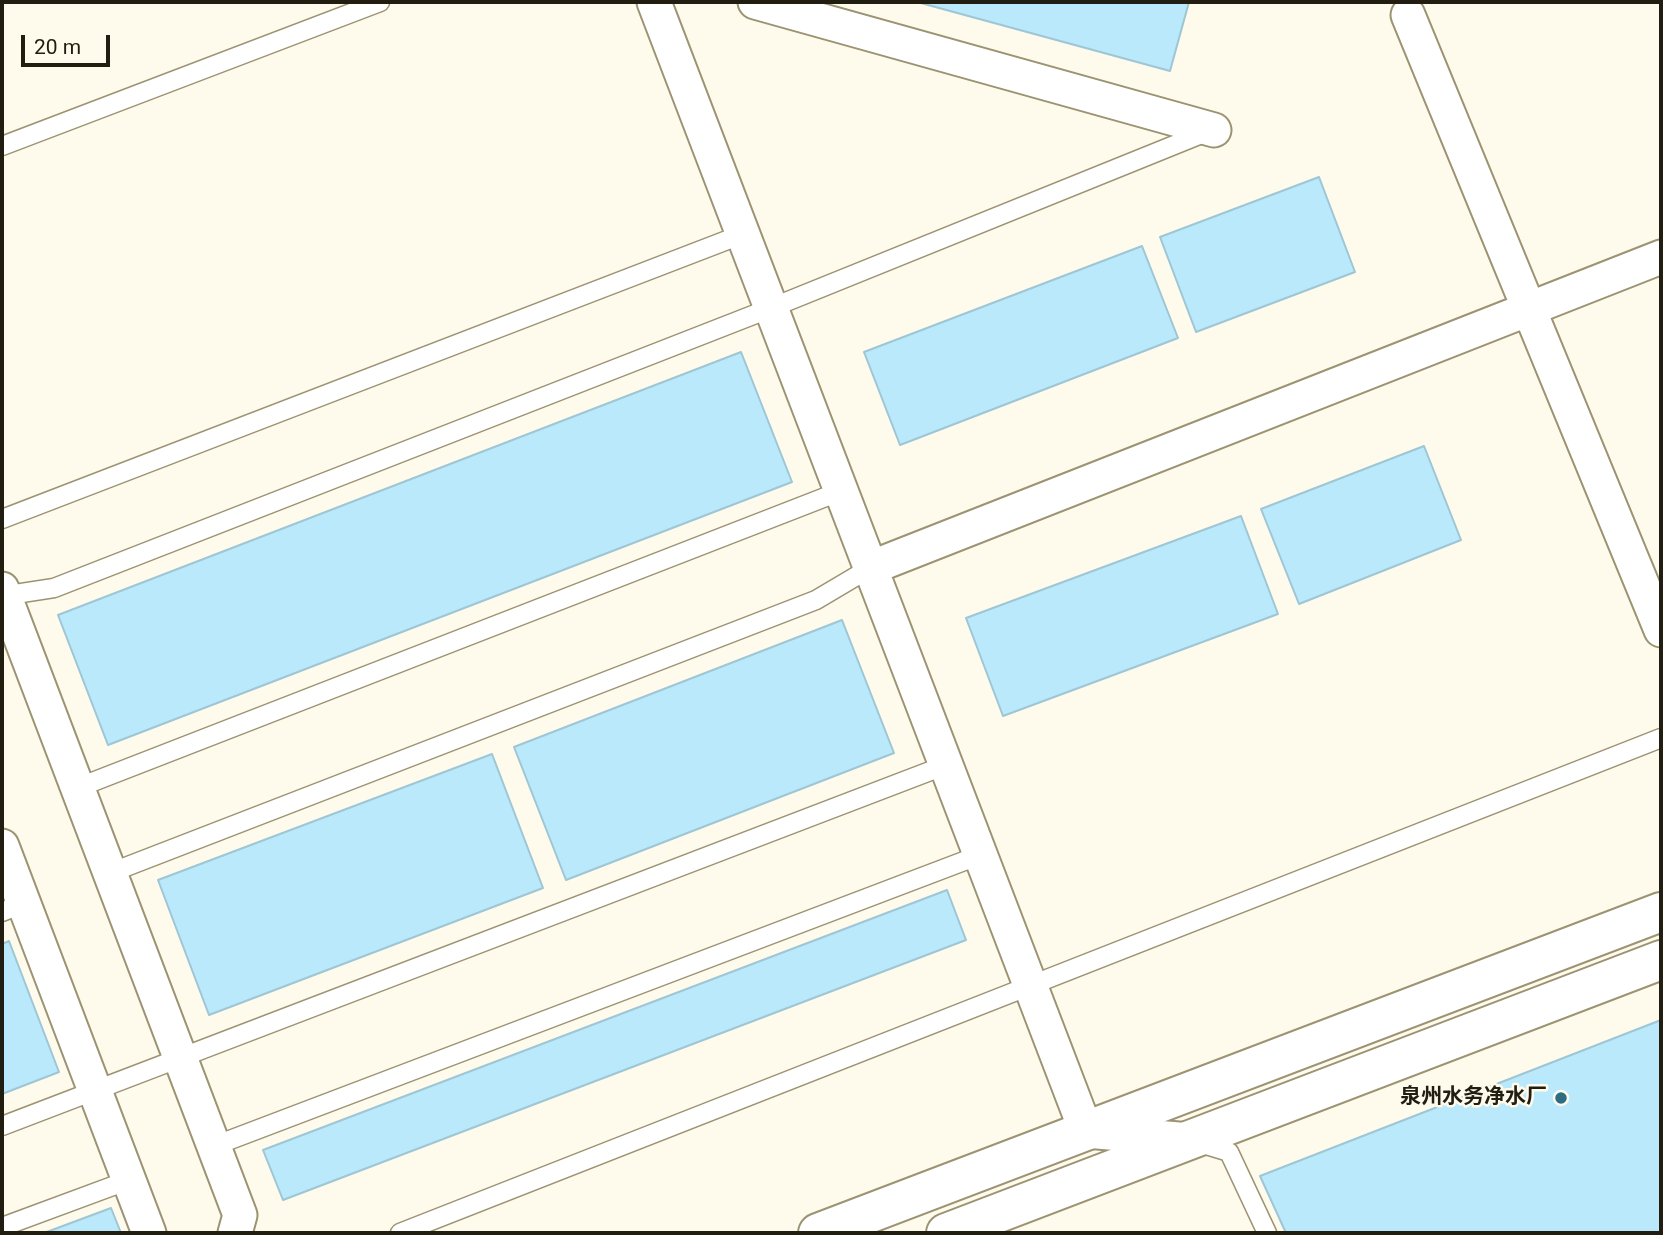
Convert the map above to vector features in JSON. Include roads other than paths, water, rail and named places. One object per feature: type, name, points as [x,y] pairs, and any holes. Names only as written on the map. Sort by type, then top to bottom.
[{"type":"main road","points":[[818,1233],[1661,912]]},
{"type":"main road","points":[[946,1233],[1661,960]]},
{"type":"street","points":[[654,2],[1086,1131],[1190,1140]]},
{"type":"street","points":[[755,2],[1214,130]]},
{"type":"street","points":[[1408,15],[1661,630]]},
{"type":"street","points":[[870,568],[1530,311],[1661,257]]},
{"type":"street","points":[[3,594],[240,1215],[236,1233]]},
{"type":"street","points":[[2,846],[13,907],[95,1091],[149,1233]]},
{"type":"lane","points":[[2,146],[380,2]]},
{"type":"lane","points":[[3,594],[54,588],[771,308],[1214,130]]},
{"type":"lane","points":[[2,519],[743,234]]},
{"type":"lane","points":[[78,788],[841,491]]},
{"type":"lane","points":[[110,873],[816,600],[870,568]]},
{"type":"lane","points":[[400,1233],[1661,738]]},
{"type":"lane","points":[[2,1126],[946,765]]},
{"type":"lane","points":[[214,1146],[981,855]]},
{"type":"lane","points":[[1190,1140],[1229,1152],[1267,1233]]},
{"type":"lane","points":[[2,1227],[129,1180]]},
{"type":"place","name":"泉州水务净水厂","points":[[1561,1098]]}]
